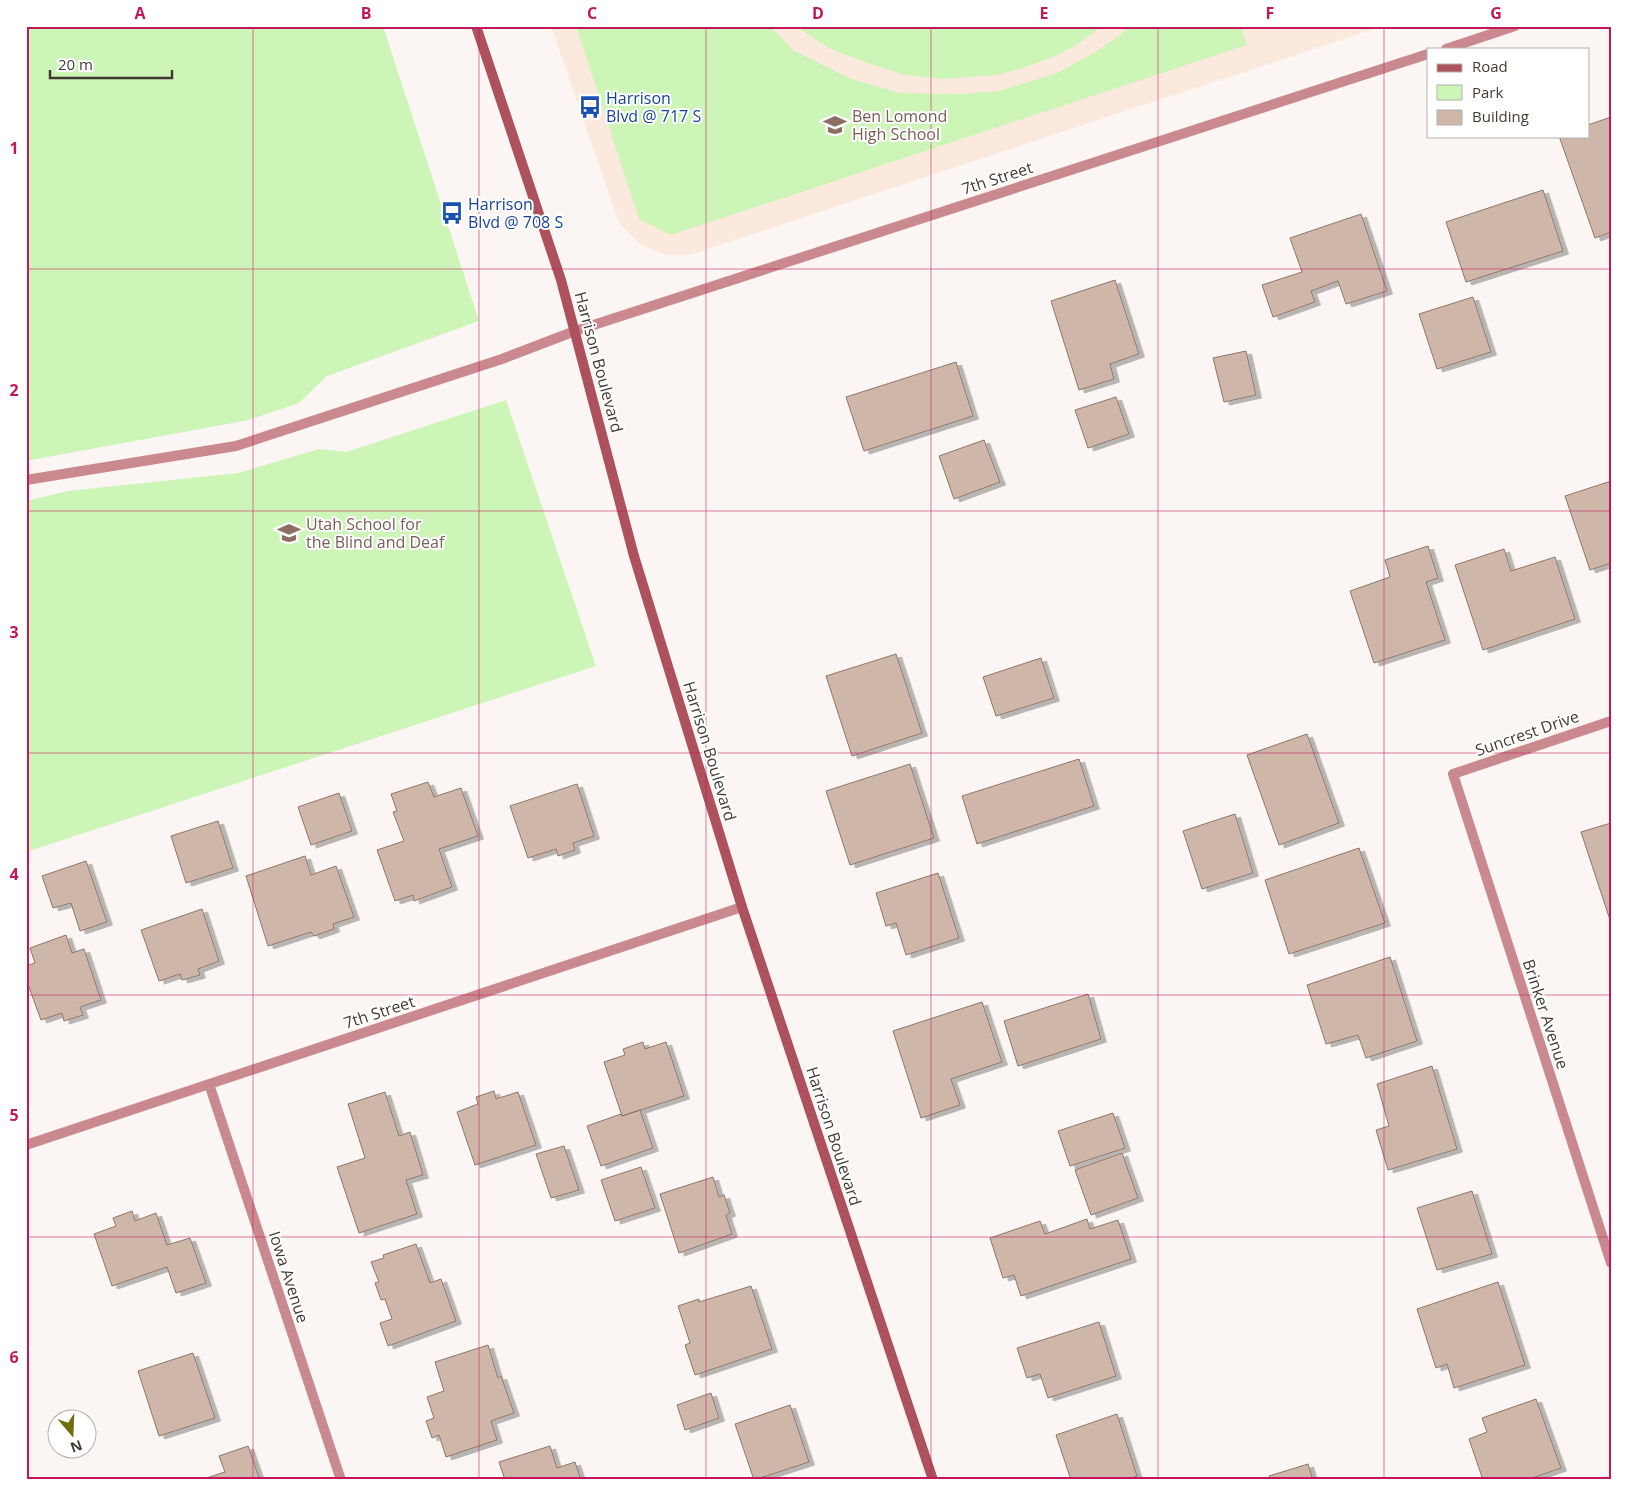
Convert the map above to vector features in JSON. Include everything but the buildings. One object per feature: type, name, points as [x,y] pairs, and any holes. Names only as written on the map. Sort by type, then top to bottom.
[{"type":"main road","name":"Harrison Boulevard","points":[[476,26],[562,280],[634,556],[742,907],[933,1480]]},
{"type":"street","points":[[1449,48],[1515,26]]},
{"type":"street","name":"7th Street","points":[[26,480],[236,446],[502,359],[575,330],[1427,54]]},
{"type":"street","name":"Suncrest Drive","points":[[1453,774],[1611,720]]},
{"type":"street","name":"Brinker Avenue","points":[[1453,774],[1611,1263]]},
{"type":"street","name":"7th Street","points":[[26,1145],[742,907]]},
{"type":"street","name":"Iowa Avenue","points":[[209,1084],[341,1480]]},
{"type":"shaded area","name":"Ben Lomond High School","points":[[551,26],[1383,26],[689,255],[667,255],[641,245],[619,223]]},
{"type":"green space","points":[[26,26],[383,26],[479,321],[327,376],[299,403],[249,420],[26,461]]},
{"type":"green space","points":[[576,26],[770,26],[793,50],[849,78],[900,93],[961,94],[999,91],[1057,73],[1092,54],[1119,36],[1129,26],[1241,26],[1247,45],[671,235],[639,219]]},
{"type":"green space","points":[[796,26],[1102,26],[1075,46],[1053,57],[1023,68],[997,75],[945,79],[905,75],[867,63],[828,48]]},
{"type":"green space","points":[[506,400],[596,666],[26,852],[26,501],[68,491],[238,473],[319,449],[346,452]]},
{"type":"place","name":"Harrison Blvd @ 717 S","points":[[590,107]]},
{"type":"place","name":"Ben Lomond High School","points":[[835,125]]},
{"type":"place","name":"Harrison Blvd @ 708 S","points":[[452,213]]},
{"type":"place","name":"Utah School for the Blind and Deaf","points":[[289,533]]}]
